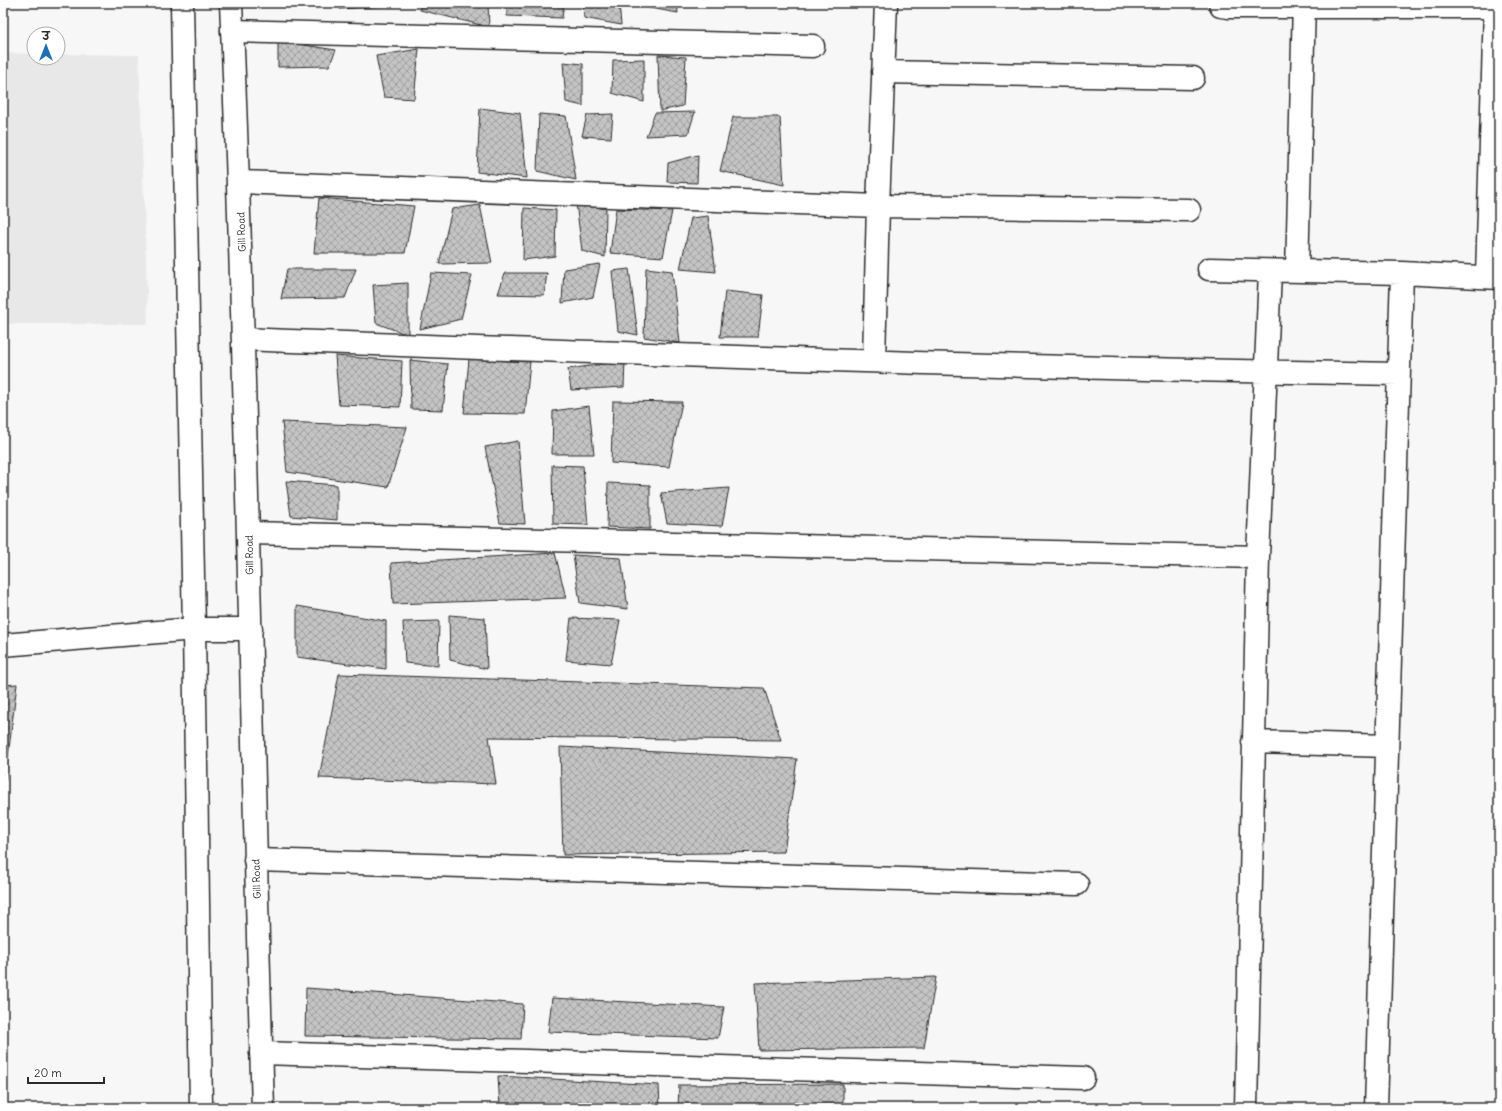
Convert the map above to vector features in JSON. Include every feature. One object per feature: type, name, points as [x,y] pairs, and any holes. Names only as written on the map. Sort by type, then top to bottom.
[{"type":"street","points":[[182,3],[194,629],[201,1108]]},
{"type":"street","name":"Gill Road","points":[[231,3],[244,339],[255,860],[263,1108]]},
{"type":"street","points":[[874,360],[886,3]]},
{"type":"street","points":[[1209,270],[1402,273],[1493,277],[1497,7],[1459,5],[1304,5],[1228,7],[1222,6],[1220,3]]},
{"type":"street","points":[[1297,271],[1304,5]]},
{"type":"street","points":[[232,31],[814,46]]},
{"type":"street","points":[[883,72],[1193,78]]},
{"type":"street","points":[[239,182],[878,206],[1189,210]]},
{"type":"street","points":[[1246,1108],[1258,557],[1270,271]]},
{"type":"street","points":[[1376,1108],[1402,273]]},
{"type":"street","points":[[244,339],[540,350],[1266,372],[1398,374]]},
{"type":"street","points":[[249,533],[1258,557]]},
{"type":"street","points":[[3,645],[194,629],[251,629]]},
{"type":"street","points":[[1253,742],[1387,746]]},
{"type":"street","points":[[255,860],[1078,884]]},
{"type":"street","points":[[261,1053],[1083,1078]]},
{"type":"shaded area","points":[[3,53],[26,54],[26,66],[66,66],[66,54],[139,55],[148,324],[3,324]]},
{"type":"building","points":[[293,3],[319,3],[318,8]]},
{"type":"building","points":[[339,3],[398,3],[399,5],[340,9]]},
{"type":"building","points":[[421,3],[488,3],[489,27],[420,10]]},
{"type":"building","points":[[507,3],[564,3],[562,18],[507,16]]},
{"type":"building","points":[[583,3],[619,3],[621,25],[584,18]]},
{"type":"building","points":[[633,3],[677,3],[678,13],[633,5]]},
{"type":"building","points":[[278,41],[336,50],[329,66],[278,67]]},
{"type":"building","points":[[419,49],[414,99],[384,97],[376,56]]},
{"type":"building","points":[[658,55],[686,57],[683,106],[660,111]]},
{"type":"building","points":[[644,59],[644,102],[612,93],[613,60]]},
{"type":"building","points":[[563,62],[583,64],[583,106],[566,102]]},
{"type":"building","points":[[480,108],[520,113],[527,178],[477,172]]},
{"type":"building","points":[[695,112],[688,134],[646,136],[655,113]]},
{"type":"building","points":[[539,114],[566,116],[576,180],[537,171]]},
{"type":"building","points":[[613,114],[611,138],[582,136],[587,115]]},
{"type":"building","points":[[733,117],[780,117],[784,185],[720,171]]},
{"type":"building","points":[[698,155],[697,183],[667,182],[668,163]]},
{"type":"building","points":[[319,198],[414,206],[405,253],[314,253]]},
{"type":"building","points":[[576,203],[606,209],[605,257],[582,251]]},
{"type":"building","points":[[480,205],[492,263],[439,264],[452,209]]},
{"type":"building","points":[[524,208],[556,210],[555,256],[523,260]]},
{"type":"building","points":[[616,209],[672,211],[663,257],[610,253]]},
{"type":"building","points":[[708,216],[716,272],[680,269],[691,218]]},
{"type":"building","points":[[600,264],[593,297],[562,303],[564,269]]},
{"type":"building","points":[[646,268],[672,271],[680,343],[644,337]]},
{"type":"building","points":[[287,269],[356,269],[345,298],[281,299]]},
{"type":"building","points":[[629,269],[638,335],[618,331],[612,271]]},
{"type":"building","points":[[431,273],[472,275],[461,319],[420,329]]},
{"type":"building","points":[[505,273],[547,273],[544,295],[498,294]]},
{"type":"building","points":[[408,283],[408,335],[376,323],[373,285]]},
{"type":"building","points":[[725,291],[763,295],[758,337],[720,337]]},
{"type":"building","points":[[335,356],[402,361],[400,407],[339,405]]},
{"type":"building","points":[[469,359],[530,362],[525,414],[464,413]]},
{"type":"building","points":[[410,360],[448,364],[443,410],[411,409]]},
{"type":"building","points":[[625,361],[624,387],[571,390],[568,369]]},
{"type":"building","points":[[613,401],[682,402],[669,467],[611,463]]},
{"type":"building","points":[[589,406],[594,454],[552,454],[553,411]]},
{"type":"building","points":[[282,422],[407,427],[388,487],[287,472]]},
{"type":"building","points":[[518,441],[525,524],[500,523],[485,447]]},
{"type":"building","points":[[552,465],[583,466],[588,525],[553,524]]},
{"type":"building","points":[[286,481],[337,485],[337,520],[291,516]]},
{"type":"building","points":[[608,483],[650,485],[650,529],[607,527]]},
{"type":"building","points":[[729,488],[722,526],[667,523],[661,493]]},
{"type":"building","points":[[555,553],[566,598],[393,604],[391,563]]},
{"type":"building","points":[[573,555],[621,558],[628,609],[580,603]]},
{"type":"building","points":[[297,606],[386,621],[386,669],[297,657]]},
{"type":"building","points":[[449,615],[485,618],[487,669],[450,660]]},
{"type":"building","points":[[571,618],[620,620],[611,664],[566,660]]},
{"type":"building","points":[[439,621],[438,666],[405,663],[403,622]]},
{"type":"building","points":[[339,674],[764,688],[781,740],[489,737],[496,784],[319,778]]},
{"type":"building","points":[[17,684],[5,781],[3,781],[3,685]]},
{"type":"building","points":[[560,747],[797,759],[784,852],[563,855]]},
{"type":"building","points":[[936,977],[924,1048],[759,1050],[755,983]]},
{"type":"building","points":[[306,988],[523,1004],[521,1039],[305,1036]]},
{"type":"building","points":[[552,998],[724,1007],[718,1038],[548,1032]]},
{"type":"building","points":[[498,1076],[659,1085],[660,1108],[500,1108]]},
{"type":"building","points":[[843,1084],[843,1108],[678,1108],[679,1085]]}]
